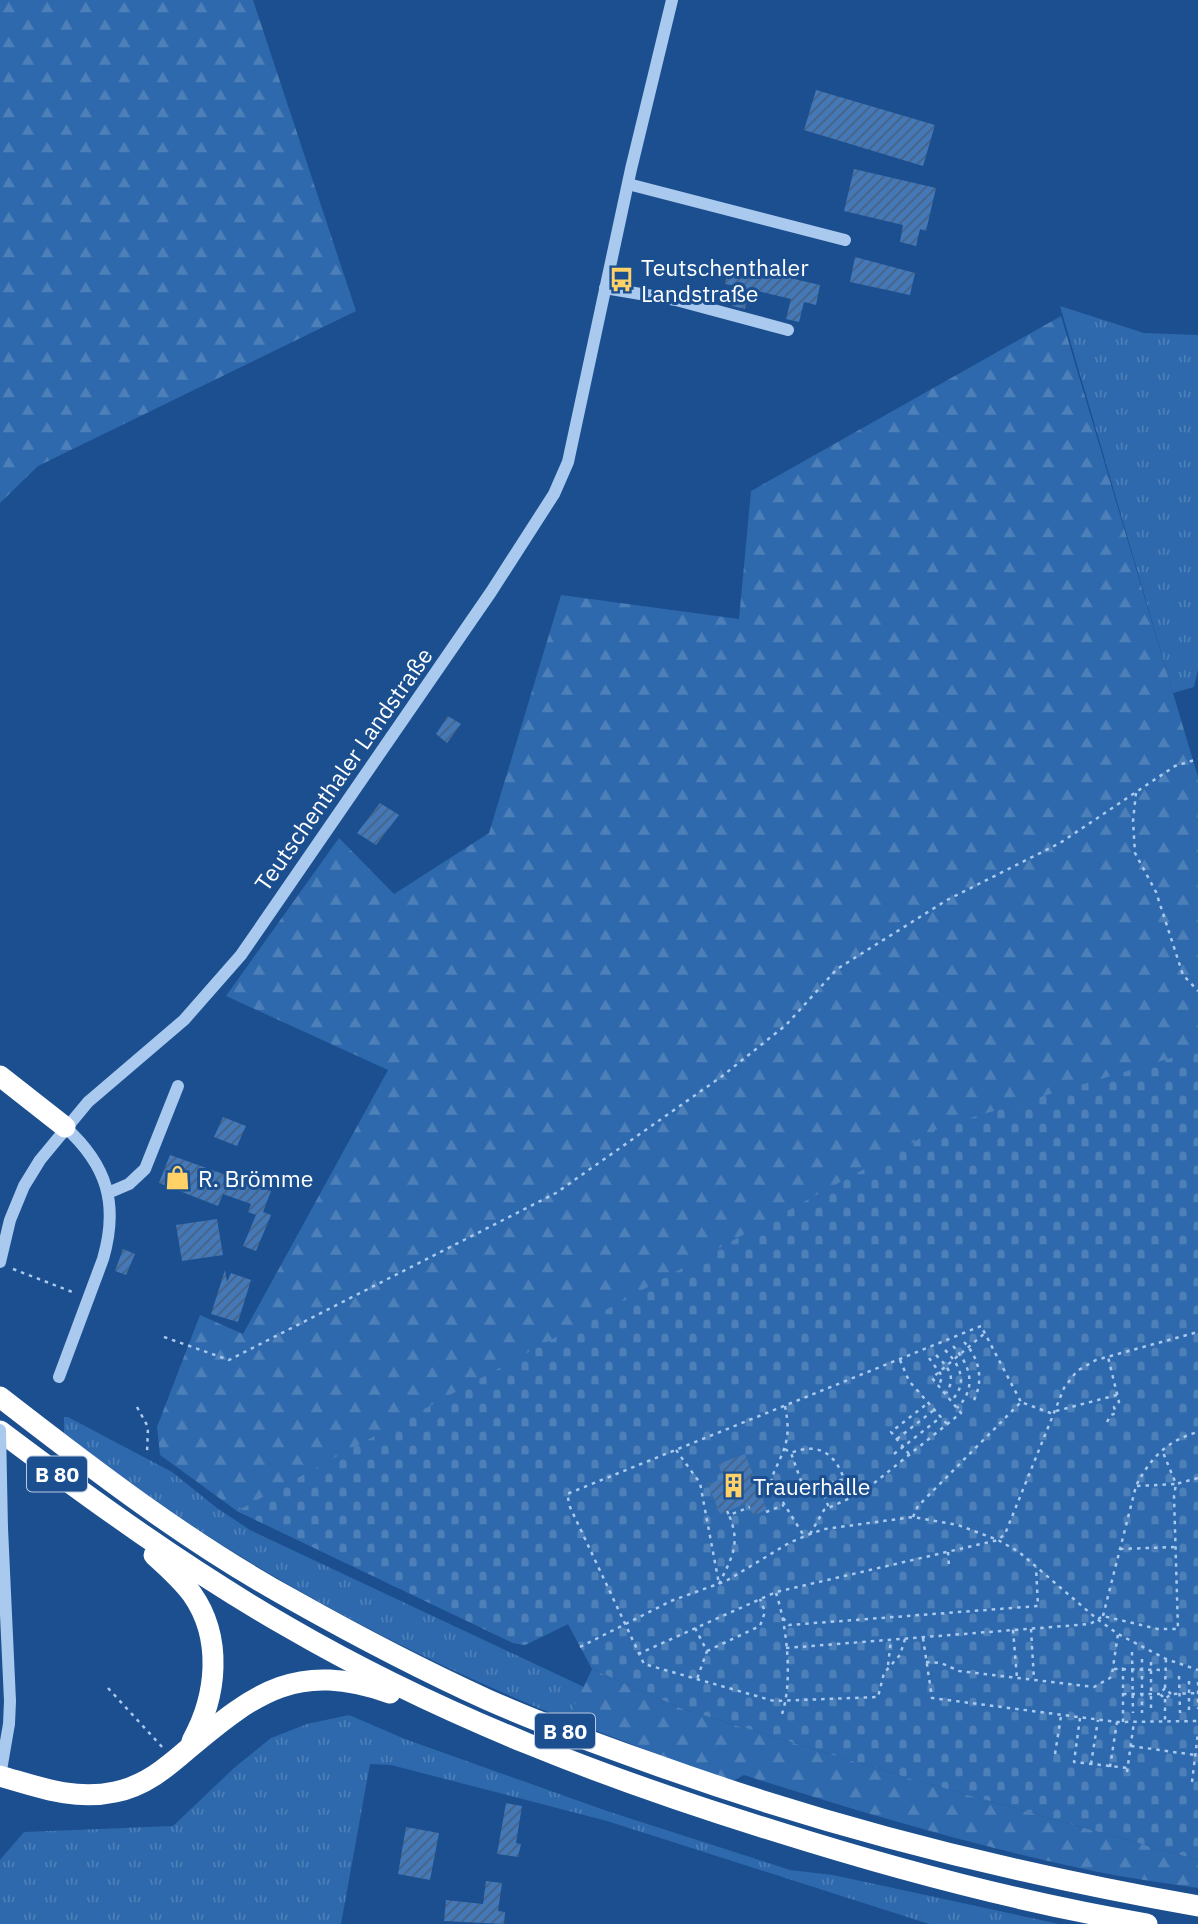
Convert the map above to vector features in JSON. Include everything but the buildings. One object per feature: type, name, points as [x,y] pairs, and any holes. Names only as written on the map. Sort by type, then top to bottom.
[{"type":"highway","points":[[0,1076],[65,1127]]},
{"type":"highway","name":"B 80","points":[[0,1397],[183,1533],[291,1599],[488,1699],[580,1737],[721,1788],[868,1833],[1007,1869],[1198,1906]]},
{"type":"highway","name":"B 80","points":[[0,1430],[115,1517],[288,1628],[425,1699],[488,1727],[573,1762],[713,1812],[866,1860],[1004,1896],[1147,1924]]},
{"type":"highway","points":[[115,1517],[184,1584],[200,1607],[208,1630],[213,1658],[211,1692],[200,1726],[179,1757]]},
{"type":"highway","points":[[0,1776],[59,1793],[96,1795],[118,1792],[140,1784],[250,1701],[279,1688],[310,1680],[335,1679],[361,1683],[488,1727]]},
{"type":"street","name":"Teutschenthaler Landstraße","points":[[0,1262],[10,1220],[24,1186],[65,1127],[107,1085],[184,1020],[241,955],[491,592],[554,494],[568,462],[628,184],[672,0]]},
{"type":"street","points":[[628,184],[845,240]]},
{"type":"street","points":[[605,288],[676,300],[788,330]]},
{"type":"street","points":[[108,1193],[130,1184],[145,1169],[178,1086]]},
{"type":"street","points":[[59,1377],[90,1298],[108,1242],[110,1217],[108,1193],[94,1158],[84,1144],[65,1127]]},
{"type":"street","points":[[0,1430],[10,1691],[9,1724],[0,1776]]},
{"type":"path","points":[[164,1337],[229,1360],[556,1192],[721,1077],[786,1024],[837,969],[947,900],[1060,843],[1175,766],[1198,759]]},
{"type":"path","points":[[1136,793],[1133,821],[1135,853],[1156,892],[1183,975],[1198,991]]},
{"type":"path","points":[[13,1269],[90,1298]]},
{"type":"path","points":[[891,1640],[887,1668],[878,1697],[774,1701],[644,1664],[570,1507],[567,1494],[981,1326],[1021,1402],[1054,1413],[1117,1395]]},
{"type":"path","points":[[638,1654],[776,1592],[998,1540],[1005,1534],[1064,1388],[1077,1371],[1096,1360],[1198,1332]]},
{"type":"path","points":[[810,1534],[824,1510],[863,1492],[961,1413],[932,1378],[985,1333]]},
{"type":"path","points":[[964,1342],[976,1359],[980,1377],[972,1404]]},
{"type":"path","points":[[953,1346],[968,1367],[971,1382],[967,1396],[957,1409]]},
{"type":"path","points":[[945,1350],[960,1369],[958,1392],[951,1401]]},
{"type":"path","points":[[936,1355],[947,1366],[952,1380],[945,1394]]},
{"type":"path","points":[[1107,1422],[1111,1415],[1116,1413],[1114,1407],[1119,1402],[1108,1357]]},
{"type":"path","points":[[929,1358],[940,1371],[942,1379],[939,1387]]},
{"type":"path","points":[[900,1360],[909,1381],[947,1424]]},
{"type":"path","points":[[914,1517],[918,1506],[1021,1402]]},
{"type":"path","points":[[909,1454],[891,1432],[928,1403]]},
{"type":"path","points":[[785,1406],[788,1429],[785,1449],[771,1479],[804,1536]]},
{"type":"path","points":[[136,1407],[148,1427],[146,1454]]},
{"type":"path","points":[[897,1439],[934,1410]]},
{"type":"path","points":[[894,1454],[941,1417]]},
{"type":"path","points":[[1103,1616],[1136,1486],[1146,1467],[1162,1450],[1173,1441],[1198,1432]]},
{"type":"path","points":[[785,1449],[791,1453],[805,1492],[844,1479],[838,1464],[820,1451],[806,1448],[791,1453]]},
{"type":"path","points":[[676,1449],[700,1483],[719,1584]]},
{"type":"path","points":[[786,1648],[1090,1624],[1103,1616],[1158,1629],[1178,1629],[1174,1496],[1176,1484],[1162,1450]]},
{"type":"path","points":[[1136,1486],[1176,1484],[1198,1478]]},
{"type":"path","points":[[821,1487],[829,1508]]},
{"type":"path","points":[[766,1512],[784,1505]]},
{"type":"path","points":[[719,1584],[735,1547],[735,1534],[728,1513],[750,1507]]},
{"type":"path","points":[[580,1647],[671,1601],[719,1584],[804,1536],[825,1529],[914,1517],[958,1525],[998,1540],[1019,1552],[1118,1634],[1166,1659],[1198,1670]]},
{"type":"path","points":[[1120,1549],[1175,1547]]},
{"type":"path","points":[[948,1552],[949,1567]]},
{"type":"path","points":[[783,1618],[789,1625],[1038,1606],[1036,1567]]},
{"type":"path","points":[[776,1592],[783,1618],[786,1648],[787,1701],[782,1714]]},
{"type":"path","points":[[706,1651],[760,1626],[765,1612],[760,1599]]},
{"type":"path","points":[[695,1628],[706,1651],[697,1679]]},
{"type":"path","points":[[1031,1629],[1034,1680]]},
{"type":"path","points":[[1013,1630],[1017,1678]]},
{"type":"path","points":[[926,1662],[941,1663],[959,1671],[1094,1687],[1110,1678],[1114,1669],[1118,1634]]},
{"type":"path","points":[[923,1638],[932,1698],[1117,1722],[1198,1721]]},
{"type":"path","points":[[887,1668],[900,1655],[905,1639]]},
{"type":"path","points":[[1132,1652],[1133,1713]]},
{"type":"path","points":[[1142,1659],[1142,1713]]},
{"type":"path","points":[[1123,1694],[1160,1693],[1165,1688],[1166,1659]]},
{"type":"path","points":[[1151,1662],[1152,1713]]},
{"type":"path","points":[[1123,1664],[1123,1722]]},
{"type":"path","points":[[1114,1669],[1165,1670]]},
{"type":"path","points":[[1179,1676],[1180,1713]]},
{"type":"path","points":[[1189,1681],[1189,1712]]},
{"type":"path","points":[[1198,1682],[1198,1709]]},
{"type":"path","points":[[108,1688],[179,1757]]},
{"type":"path","points":[[1165,1688],[1171,1693],[1198,1693]]},
{"type":"path","points":[[1160,1693],[1165,1699],[1166,1721]]},
{"type":"path","points":[[1165,1699],[1171,1693]]},
{"type":"path","points":[[1055,1754],[1061,1716]]},
{"type":"path","points":[[1080,1718],[1074,1762],[1127,1770],[1134,1722]]},
{"type":"path","points":[[1091,1764],[1098,1720]]},
{"type":"path","points":[[1110,1767],[1117,1722]]},
{"type":"path","points":[[1192,1782],[1198,1733]]},
{"type":"path","points":[[1131,1746],[1195,1755]]},
{"type":"green space","points":[[0,0],[253,0],[356,311],[38,466],[0,503]]},
{"type":"green space","points":[[1060,306],[1144,333],[1198,335],[1198,669],[1194,687],[1173,693]]},
{"type":"green space","points":[[1061,316],[1198,777],[1198,1326],[578,1642],[568,1624],[525,1645],[513,1643],[237,1511],[160,1455],[157,1427],[200,1315],[243,1334],[388,1070],[226,996],[339,838],[394,894],[489,833],[561,595],[739,619],[751,491]]},
{"type":"green space","points":[[1198,1050],[1198,1860],[915,1780],[683,1709],[592,1669],[568,1624],[525,1645],[513,1643],[237,1511],[943,1126]]},
{"type":"green space","points":[[64,1417],[172,1472],[250,1530],[584,1687],[568,1720],[435,1662],[243,1558],[122,1477],[64,1433]]},
{"type":"green space","points":[[592,1669],[683,1709],[915,1780],[1198,1860],[1198,1888],[1093,1871],[1005,1851],[744,1775],[731,1782],[568,1720]]},
{"type":"green space","points":[[349,1715],[405,1739],[607,1811],[790,1870],[833,1875],[1059,1924],[929,1924],[607,1821],[391,1765],[370,1764],[341,1924],[0,1924],[0,1860],[24,1832],[173,1826],[234,1768],[271,1738],[307,1724]]},
{"type":"place","name":"Teutschenthaler Landstraße","points":[[621,280]]},
{"type":"place","name":"R. Brömme","points":[[178,1178]]},
{"type":"place","name":"Trauerhalle","points":[[733,1486]]}]
